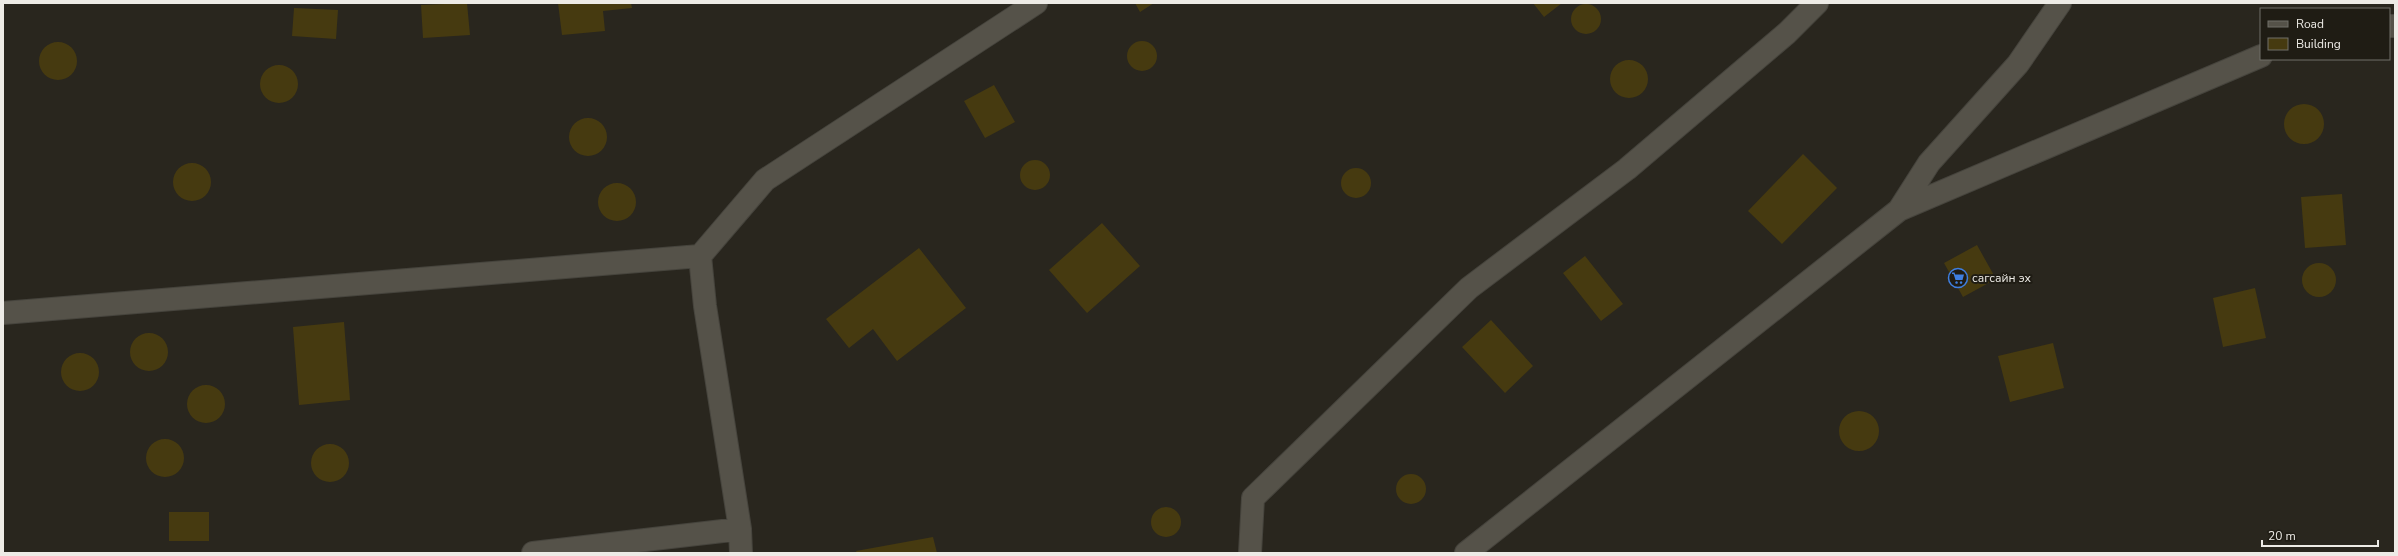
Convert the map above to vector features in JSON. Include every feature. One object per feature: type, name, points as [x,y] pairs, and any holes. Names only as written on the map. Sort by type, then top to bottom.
[{"type":"street","points":[[3,313],[700,256],[765,180],[1036,3]]},
{"type":"street","points":[[1250,553],[1252,498],[1470,288],[1627,169],[1787,33],[1817,3]]},
{"type":"street","points":[[1899,210],[1929,163],[2018,64],[2060,3]]},
{"type":"street","points":[[1466,553],[1899,210],[2260,56]]},
{"type":"street","points":[[700,256],[705,306],[740,529],[741,553]]},
{"type":"street","points":[[533,553],[740,529]]},
{"type":"building","points":[[467,3],[470,35],[423,38],[421,5]]},
{"type":"building","points":[[558,3],[631,3],[632,8],[603,11],[605,31],[562,35]]},
{"type":"building","points":[[1135,3],[1154,3],[1140,12]]},
{"type":"building","points":[[1533,3],[1562,3],[1544,17]]},
{"type":"building","points":[[1586,4],[1592,5],[1600,13],[1600,25],[1592,33],[1586,34],[1580,33],[1572,25],[1571,19],[1572,13],[1580,5]]},
{"type":"building","points":[[294,8],[338,10],[336,39],[292,36]]},
{"type":"building","points":[[1142,41],[1148,42],[1156,50],[1156,62],[1148,70],[1142,71],[1136,70],[1128,62],[1127,56],[1128,50],[1136,42]]},
{"type":"building","points":[[58,42],[68,45],[74,51],[77,61],[74,71],[68,77],[58,80],[48,77],[42,71],[39,61],[42,51],[48,45]]},
{"type":"building","points":[[1629,60],[1642,66],[1648,79],[1642,92],[1629,98],[1616,92],[1610,79],[1616,66]]},
{"type":"building","points":[[275,65],[283,65],[290,68],[295,73],[298,84],[295,95],[290,100],[283,103],[275,103],[268,100],[263,95],[260,88],[260,80],[263,73],[268,68]]},
{"type":"building","points":[[994,85],[1015,122],[985,138],[964,101]]},
{"type":"building","points":[[2304,104],[2312,106],[2318,110],[2322,116],[2324,124],[2322,132],[2318,138],[2312,142],[2304,144],[2296,142],[2290,138],[2286,132],[2284,124],[2286,116],[2290,110],[2296,106]]},
{"type":"building","points":[[584,118],[592,118],[599,121],[604,126],[607,137],[604,148],[599,153],[592,156],[584,156],[577,153],[572,148],[569,141],[569,133],[572,126],[577,121]]},
{"type":"building","points":[[1803,154],[1837,188],[1782,244],[1748,211]]},
{"type":"building","points":[[1035,160],[1046,164],[1050,175],[1046,186],[1035,190],[1024,186],[1020,175],[1024,164]]},
{"type":"building","points":[[188,163],[196,163],[203,166],[208,171],[211,182],[208,193],[203,198],[196,201],[188,201],[181,198],[176,193],[173,186],[173,178],[176,171],[181,166]]},
{"type":"building","points":[[1356,168],[1362,169],[1370,177],[1370,189],[1362,197],[1356,198],[1350,197],[1342,189],[1341,183],[1342,177],[1350,169]]},
{"type":"building","points":[[617,183],[627,186],[633,192],[636,202],[633,212],[627,218],[617,221],[607,218],[601,212],[598,202],[601,192],[607,186]]},
{"type":"building","points":[[2342,194],[2346,245],[2305,248],[2301,197]]},
{"type":"building","points":[[1102,223],[1140,266],[1087,313],[1049,270]]},
{"type":"building","points":[[1977,245],[1996,279],[1963,297],[1944,263]]},
{"type":"building","points":[[919,248],[966,308],[897,361],[873,329],[849,348],[826,319]]},
{"type":"building","points":[[1585,256],[1623,304],[1601,321],[1563,273]]},
{"type":"building","points":[[2319,263],[2331,268],[2336,280],[2331,292],[2319,297],[2307,292],[2302,280],[2307,268]]},
{"type":"building","points":[[2255,288],[2266,338],[2223,347],[2213,298]]},
{"type":"building","points":[[1491,320],[1533,366],[1505,393],[1462,347]]},
{"type":"building","points":[[344,322],[350,400],[299,405],[293,327]]},
{"type":"building","points":[[145,333],[153,333],[160,336],[165,341],[168,352],[165,363],[160,368],[153,371],[145,371],[138,368],[133,363],[130,356],[130,348],[133,341],[138,336]]},
{"type":"building","points":[[2053,343],[2064,388],[2010,402],[1998,356]]},
{"type":"building","points":[[76,353],[84,353],[91,356],[96,361],[99,372],[96,383],[91,388],[84,391],[76,391],[69,388],[64,383],[61,376],[61,368],[64,361],[69,356]]},
{"type":"building","points":[[202,385],[210,385],[217,388],[222,393],[225,404],[222,415],[217,420],[210,423],[202,423],[195,420],[190,415],[187,408],[187,400],[190,393],[195,388]]},
{"type":"building","points":[[1863,411],[1870,414],[1876,420],[1879,431],[1878,439],[1870,448],[1863,451],[1855,451],[1848,448],[1840,439],[1839,427],[1842,420],[1851,412]]},
{"type":"building","points":[[161,439],[169,439],[176,442],[181,447],[184,458],[181,469],[176,474],[169,477],[161,477],[154,474],[149,469],[146,462],[146,454],[149,447],[154,442]]},
{"type":"building","points":[[326,444],[334,444],[341,447],[346,452],[349,463],[346,474],[341,479],[334,482],[326,482],[319,479],[314,474],[311,467],[311,459],[314,452],[319,447]]},
{"type":"building","points":[[1411,474],[1417,475],[1425,483],[1425,495],[1417,503],[1411,504],[1405,503],[1397,495],[1396,489],[1397,483],[1405,475]]},
{"type":"building","points":[[1166,507],[1172,508],[1180,516],[1180,528],[1172,536],[1166,537],[1160,536],[1152,528],[1151,522],[1152,516],[1160,508]]},
{"type":"building","points":[[169,512],[209,512],[209,541],[169,541]]},
{"type":"building","points":[[933,537],[937,553],[857,553],[856,551]]},
{"type":"place","name":"сагсайн эх","points":[[1958,278]]}]
